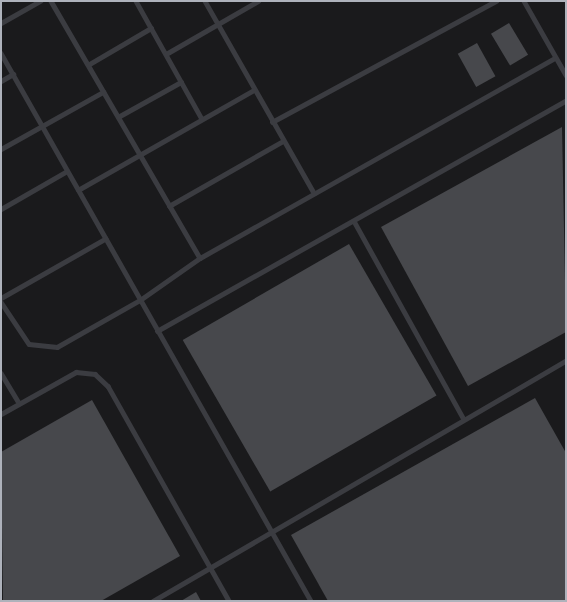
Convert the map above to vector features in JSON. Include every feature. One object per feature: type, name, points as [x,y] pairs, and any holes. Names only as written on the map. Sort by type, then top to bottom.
[{"type":"lane","points":[[1,23],[40,1]]},
{"type":"lane","points":[[51,1],[200,258]]},
{"type":"lane","points":[[136,1],[202,119]]},
{"type":"lane","points":[[205,1],[314,193]]},
{"type":"lane","points":[[166,54],[258,1]]},
{"type":"lane","points":[[272,122],[496,1]]},
{"type":"lane","points":[[524,1],[566,75]]},
{"type":"lane","points":[[88,65],[151,28]]},
{"type":"lane","points":[[1,54],[270,532],[311,601]]},
{"type":"lane","points":[[105,239],[1,300],[20,336],[41,348],[57,347],[140,300],[200,258],[555,58]]},
{"type":"lane","points":[[1,81],[13,74]]},
{"type":"lane","points":[[118,117],[181,82]]},
{"type":"lane","points":[[78,190],[254,90]]},
{"type":"lane","points":[[1,149],[104,92]]},
{"type":"lane","points":[[157,331],[566,100]]},
{"type":"lane","points":[[169,206],[283,141]]},
{"type":"lane","points":[[1,209],[67,171]]},
{"type":"lane","points":[[354,221],[463,418]]},
{"type":"lane","points":[[153,601],[463,418],[566,361]]},
{"type":"lane","points":[[1,414],[76,372],[94,374],[108,386],[229,601]]},
{"type":"lane","points":[[1,373],[19,403]]},
{"type":"building","points":[[509,23],[528,55],[510,66],[491,34]]},
{"type":"building","points":[[477,43],[495,76],[476,87],[458,54]]},
{"type":"building","points":[[562,127],[566,332],[468,386],[381,227]]},
{"type":"building","points":[[349,244],[436,396],[270,492],[183,340]]},
{"type":"building","points":[[535,398],[566,453],[566,601],[328,601],[291,535]]},
{"type":"building","points":[[92,400],[180,556],[101,601],[3,601],[1,452]]},
{"type":"building","points":[[196,592],[201,601],[181,601]]}]
